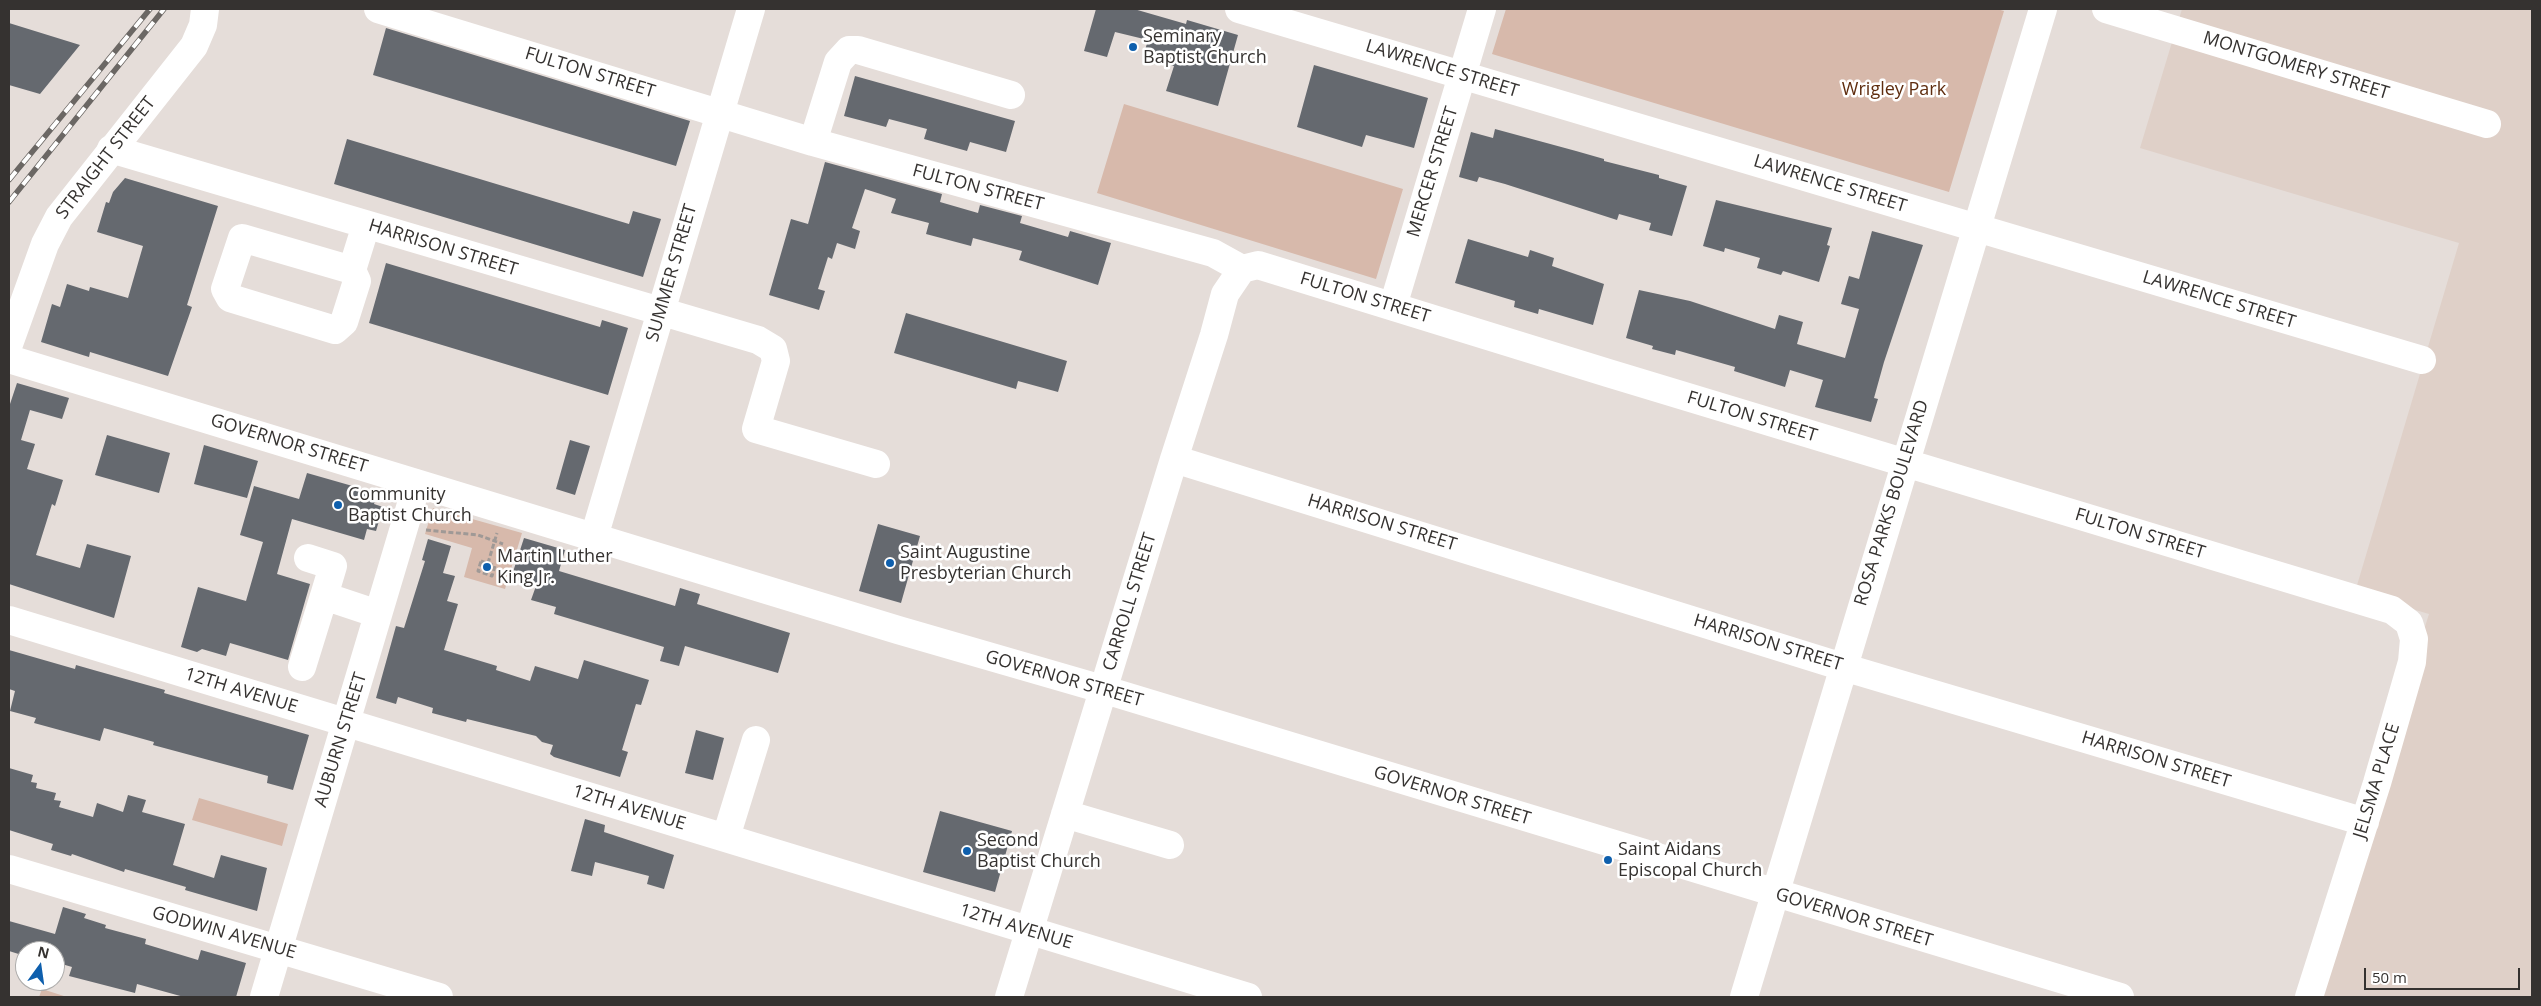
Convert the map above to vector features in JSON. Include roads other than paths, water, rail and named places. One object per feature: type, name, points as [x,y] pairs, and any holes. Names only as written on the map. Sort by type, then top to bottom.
[{"type":"street","name":"STRAIGHT STREET","points":[[9,344],[45,244],[59,216],[194,46],[203,25],[205,9]]},
{"type":"street","name":"FULTON STREET","points":[[378,9],[813,142],[1213,254],[1242,268],[1258,265],[2352,598]]},
{"type":"street","name":"SUMMER STREET","points":[[594,537],[750,9]]},
{"type":"street","name":"LAWRENCE STREET","points":[[1239,9],[2422,360]]},
{"type":"street","name":"MERCER STREET","points":[[1393,306],[1482,9]]},
{"type":"street","name":"ROSA PARKS BOULEVARD","points":[[1744,997],[1842,667],[2043,9]]},
{"type":"street","name":"MONTGOMERY STREET","points":[[2106,9],[2487,124]]},
{"type":"street","points":[[813,142],[838,62],[849,50],[858,50],[1011,95]]},
{"type":"street","name":"HARRISON STREET","points":[[111,150],[758,340],[773,349],[776,361],[756,429],[876,464]]},
{"type":"street","points":[[352,270],[242,238],[225,289],[230,298],[335,330],[344,322],[357,281],[352,270],[366,225]]},
{"type":"street","name":"CARROLL STREET","points":[[1009,997],[1102,689],[1214,335],[1225,294],[1242,268]]},
{"type":"street","name":"GOVERNOR STREET","points":[[9,359],[417,484],[2120,997]]},
{"type":"street","name":"HARRISON STREET","points":[[1174,458],[1842,667],[2365,822]]},
{"type":"street","name":"AUBURN STREET","points":[[264,997],[417,484]]},
{"type":"street","points":[[302,667],[333,566],[308,558]]},
{"type":"street","points":[[324,596],[378,614]]},
{"type":"street","name":"JELSMA PLACE","points":[[2309,997],[2365,822],[2412,662],[2414,639],[2409,623],[2392,610],[2352,598]]},
{"type":"street","name":"12TH AVENUE","points":[[9,620],[1248,997]]},
{"type":"street","points":[[726,837],[756,740]]},
{"type":"street","points":[[1065,814],[1170,845]]},
{"type":"street","name":"GODWIN AVENUE","points":[[9,869],[439,997]]},
{"type":"railway","points":[[9,180],[150,9]]},
{"type":"railway","points":[[9,202],[164,9]]},
{"type":"place","name":"Seminary Baptist Church","points":[[1133,47]]},
{"type":"place","name":"Community Baptist Church","points":[[338,505]]},
{"type":"place","name":"Saint Augustine Presbyterian Church","points":[[890,563]]},
{"type":"place","name":"Martin Luther King Jr.","points":[[487,567]]},
{"type":"place","name":"Second Baptist Church","points":[[967,851]]},
{"type":"place","name":"Saint Aidans Episcopal Church","points":[[1608,860]]},
{"type":"park label","name":"Wrigley Park","points":[[1894,90]]}]
